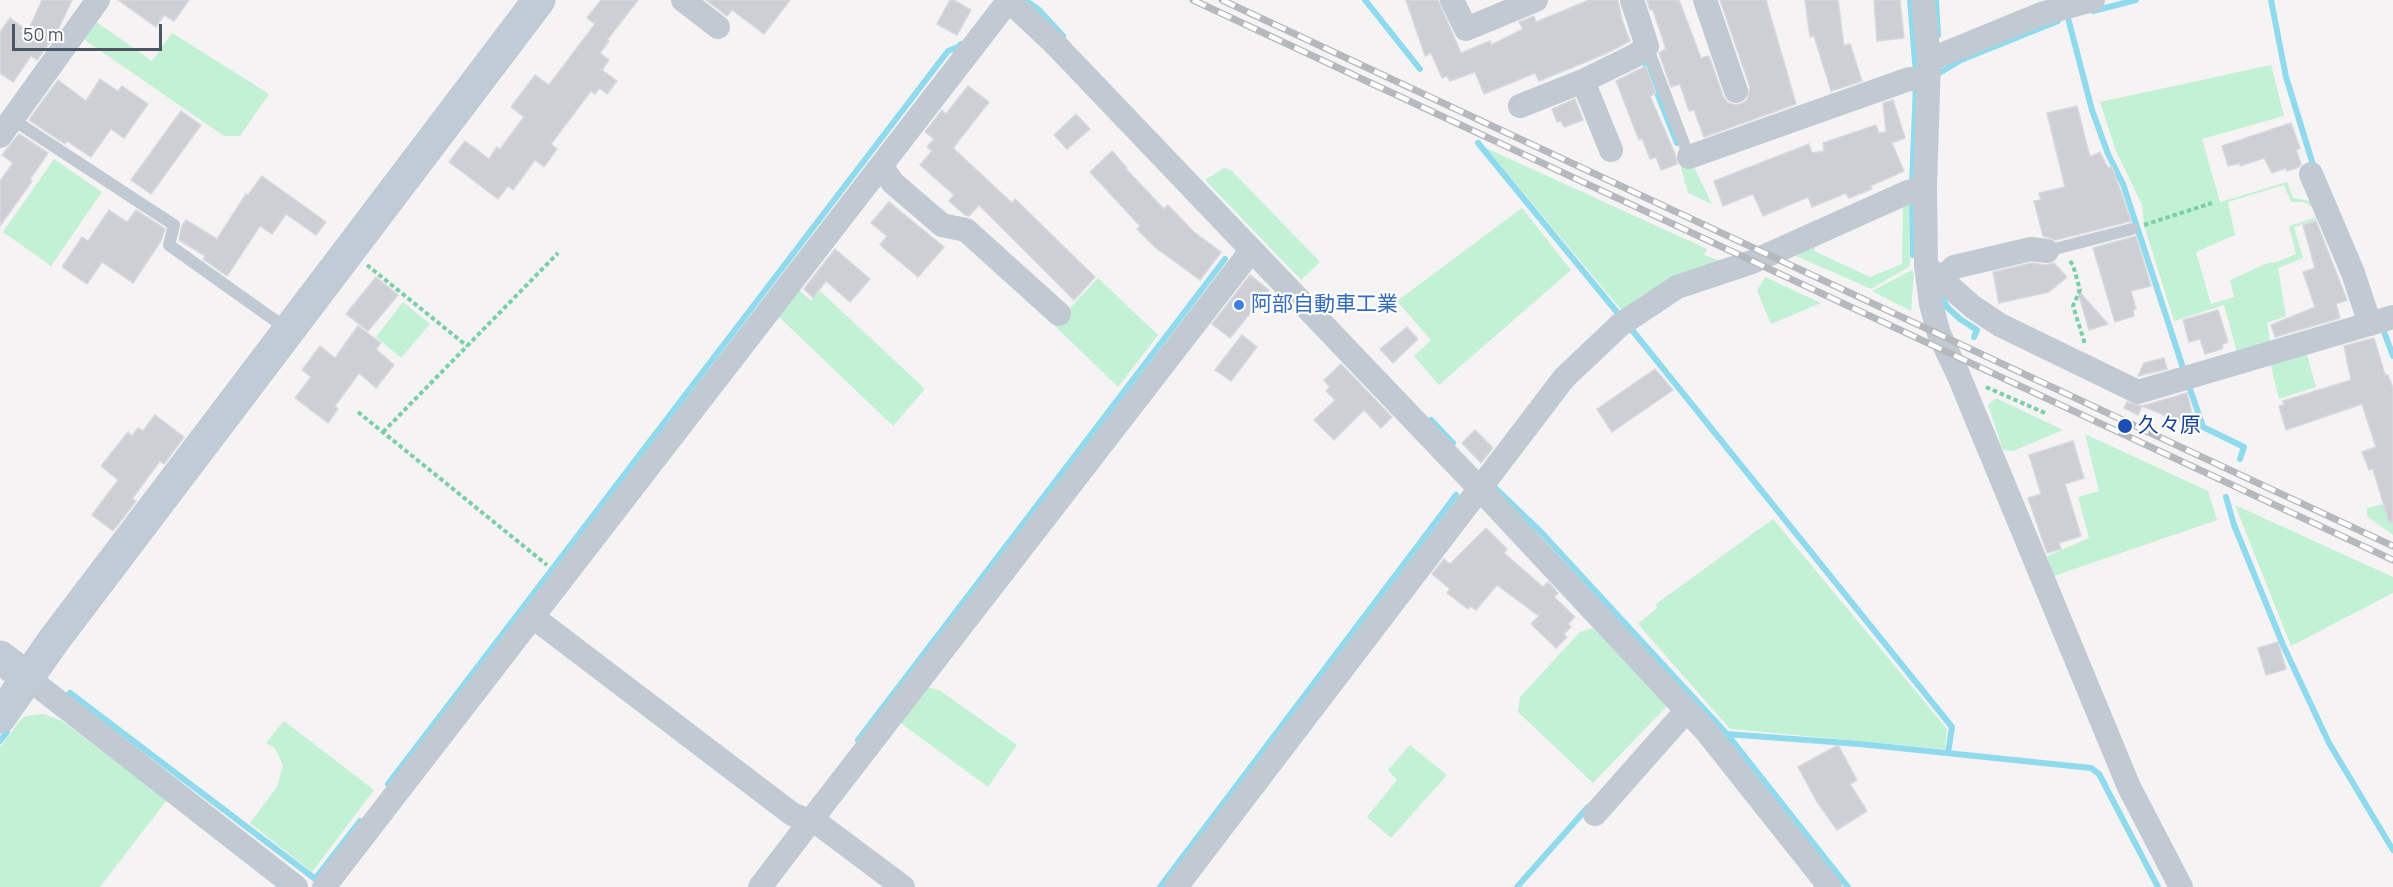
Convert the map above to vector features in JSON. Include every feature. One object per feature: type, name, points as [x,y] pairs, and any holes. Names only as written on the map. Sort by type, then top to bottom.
[{"type":"street","points":[[4,129],[98,0]]},
{"type":"street","points":[[0,717],[539,0]]},
{"type":"street","points":[[683,0],[718,27]]},
{"type":"street","points":[[326,884],[1008,0],[1054,43],[1251,251],[1484,482],[1706,731],[1830,887]]},
{"type":"street","points":[[1452,0],[1466,29],[1536,0]]},
{"type":"street","points":[[1520,106],[1582,81],[1642,51],[1632,0]]},
{"type":"street","points":[[1705,0],[1736,92]]},
{"type":"street","points":[[1923,0],[1917,190],[1934,273],[1931,304],[1939,334],[1958,374],[2129,787],[2181,887]]},
{"type":"street","points":[[1689,157],[1922,75],[2041,14],[2092,0]]},
{"type":"street","points":[[1582,81],[1611,150]]},
{"type":"street","points":[[881,166],[893,183],[942,225],[966,230],[1059,314]]},
{"type":"street","points":[[2311,174],[2353,273],[2370,324]]},
{"type":"street","points":[[1176,887],[1564,378],[1624,321],[1677,287],[1752,262],[1917,190]]},
{"type":"street","points":[[1934,273],[2031,249],[2051,250]]},
{"type":"street","points":[[760,887],[803,817],[1251,251]]},
{"type":"street","points":[[1934,273],[1973,307],[2000,326],[2138,392],[2393,317]]},
{"type":"street","points":[[532,617],[803,817],[903,887]]},
{"type":"street","points":[[0,657],[296,887]]},
{"type":"street","points":[[1595,814],[1687,710]]},
{"type":"lane","points":[[1642,51],[1689,157]]},
{"type":"lane","points":[[4,129],[174,225],[169,245],[289,330]]},
{"type":"lane","points":[[2051,250],[2137,227]]},
{"type":"path","points":[[2137,227],[2212,203]]},
{"type":"path","points":[[2051,250],[2064,254],[2073,265],[2080,290],[2073,306],[2084,337],[2085,349],[2081,366]]},
{"type":"path","points":[[383,432],[558,253]]},
{"type":"path","points":[[365,263],[467,346]]},
{"type":"path","points":[[1981,384],[2045,413]]},
{"type":"path","points":[[358,412],[548,566]]},
{"type":"green space","points":[[95,21],[152,61],[172,33],[269,94],[240,136],[224,136],[82,38]]},
{"type":"green space","points":[[2271,65],[2284,116],[2202,139],[2220,202],[2287,182],[2293,198],[2310,201],[2321,218],[2294,227],[2303,258],[2278,268],[2286,316],[2267,323],[2271,346],[2238,356],[2224,305],[2174,321],[2144,225],[2142,205],[2116,151],[2100,102]],"holes":[[[2284,185],[2291,202],[2304,202],[2312,207],[2317,217],[2289,226],[2296,254],[2277,262],[2268,263],[2230,280],[2234,297],[2211,304],[2196,252],[2235,235],[2228,202]]]},
{"type":"green space","points":[[1486,148],[1707,249],[1704,255],[1720,261],[1684,272],[1641,296],[1623,312]]},
{"type":"green space","points":[[54,159],[102,192],[51,266],[3,232]]},
{"type":"green space","points":[[1679,160],[1692,163],[1712,204],[1688,193]]},
{"type":"green space","points":[[1224,168],[1231,170],[1320,262],[1301,280],[1205,180]]},
{"type":"green space","points":[[1909,202],[1910,266],[1871,289],[1796,256],[1797,251],[1816,244],[1814,251],[1870,277],[1902,264],[1903,203]]},
{"type":"green space","points":[[1522,208],[1571,270],[1439,385],[1414,356],[1431,340],[1397,301]]},
{"type":"green space","points":[[1912,270],[1914,274],[1911,311],[1872,291]]},
{"type":"green space","points":[[1765,277],[1821,303],[1771,324],[1757,291]]},
{"type":"green space","points":[[1098,278],[1158,335],[1118,387],[1054,325]]},
{"type":"green space","points":[[797,288],[811,301],[820,291],[925,389],[893,426],[776,314]]},
{"type":"green space","points":[[403,302],[430,324],[401,358],[376,337]]},
{"type":"green space","points":[[2306,351],[2316,387],[2279,399],[2270,362]]},
{"type":"green space","points":[[1996,398],[2063,430],[2013,451],[2003,450],[1988,405]]},
{"type":"green space","points":[[2085,434],[2208,491],[2217,520],[2054,576],[2047,556],[2089,538],[2078,497],[2099,491]]},
{"type":"green space","points":[[2393,502],[2393,535],[2367,516],[2367,508]]},
{"type":"green space","points":[[2235,505],[2393,577],[2393,593],[2291,646]]},
{"type":"green space","points":[[1773,519],[1947,729],[1945,749],[1730,729],[1638,624],[1657,608],[1656,604]]},
{"type":"green space","points":[[1593,628],[1667,706],[1593,783],[1518,712],[1520,697],[1580,632]]},
{"type":"green space","points":[[927,687],[939,690],[1017,745],[988,787],[895,719]]},
{"type":"green space","points":[[44,714],[62,721],[167,800],[100,887],[0,887],[0,747],[21,719],[26,716]]},
{"type":"green space","points":[[284,721],[374,790],[312,872],[250,823],[277,787],[283,765],[275,748],[266,743]]},
{"type":"green space","points":[[1410,745],[1447,775],[1391,838],[1367,817],[1397,780],[1388,770]]},
{"type":"building","points":[[42,0],[72,0],[56,34],[37,60],[31,56],[13,82],[0,73],[0,32],[10,18],[28,31]]},
{"type":"building","points":[[118,0],[189,0],[174,21],[164,15],[156,27]]},
{"type":"building","points":[[601,0],[638,0],[607,40],[609,41],[600,53],[609,60],[602,70],[617,81],[607,94],[599,88],[595,94],[591,91],[551,144],[557,149],[544,167],[535,160],[513,190],[508,186],[498,199],[449,162],[465,141],[489,159],[497,147],[500,149],[524,117],[511,107],[535,75],[549,85],[595,24],[587,18]]},
{"type":"building","points":[[706,0],[790,0],[764,34],[732,10],[727,16]]},
{"type":"building","points":[[950,0],[971,10],[957,35],[937,24]]},
{"type":"building","points":[[1406,0],[1438,0],[1461,53],[1490,41],[1491,45],[1523,29],[1519,22],[1534,16],[1536,22],[1589,0],[1618,0],[1630,41],[1605,54],[1539,81],[1535,73],[1484,94],[1475,72],[1450,81],[1447,76],[1442,78],[1431,53],[1425,56]]},
{"type":"building","points":[[1647,0],[1679,0],[1701,58],[1709,56],[1723,96],[1727,102],[1734,105],[1747,100],[1750,87],[1720,0],[1766,0],[1796,104],[1704,137],[1694,110],[1689,111],[1680,84],[1671,87],[1659,53],[1666,49],[1653,10],[1650,10]]},
{"type":"building","points":[[1805,0],[1838,0],[1844,46],[1850,44],[1862,81],[1831,91],[1814,36],[1810,37]]},
{"type":"building","points":[[1874,0],[1900,0],[1904,38],[1877,41]]},
{"type":"building","points":[[1646,66],[1656,93],[1650,96],[1675,154],[1677,164],[1661,170],[1656,157],[1650,159],[1642,138],[1639,140],[1616,81]]},
{"type":"building","points":[[100,79],[118,91],[122,86],[148,104],[124,138],[111,129],[91,157],[67,141],[65,144],[29,120],[58,80],[86,101]]},
{"type":"building","points":[[968,86],[989,102],[953,148],[1012,203],[1015,199],[1095,277],[1074,300],[979,205],[969,216],[965,215],[949,201],[954,195],[920,165],[932,151],[927,147],[934,139],[925,132],[942,110],[946,114]]},
{"type":"building","points":[[1575,99],[1583,120],[1564,127],[1561,121],[1557,122],[1552,109]]},
{"type":"building","points":[[1893,100],[1905,138],[1892,143],[1904,171],[1870,186],[1872,189],[1849,198],[1846,193],[1812,207],[1808,197],[1763,216],[1753,194],[1723,206],[1714,181],[1809,144],[1812,153],[1824,151],[1823,143],[1876,125],[1879,133],[1886,132],[1883,103]]},
{"type":"building","points":[[2077,106],[2090,157],[2100,152],[2108,168],[2112,166],[2131,221],[2056,240],[2043,236],[2034,201],[2041,200],[2039,193],[2065,187],[2047,113]]},
{"type":"building","points":[[181,111],[201,125],[151,194],[131,180]]},
{"type":"building","points":[[1076,114],[1090,129],[1067,149],[1054,135]]},
{"type":"building","points":[[2291,123],[2300,148],[2296,150],[2301,164],[2299,167],[2287,171],[2286,168],[2272,173],[2264,158],[2240,166],[2240,163],[2228,166],[2222,146]]},
{"type":"building","points":[[19,134],[48,153],[30,179],[32,181],[0,226],[0,181],[13,163],[2,155]]},
{"type":"building","points":[[1112,151],[1164,209],[1168,205],[1194,232],[1221,252],[1200,280],[1156,248],[1137,229],[1140,226],[1090,172]]},
{"type":"building","points":[[262,176],[326,222],[316,235],[286,214],[272,234],[260,226],[227,276],[203,259],[205,256],[179,240],[182,226],[186,220],[217,239],[246,194],[248,195]]},
{"type":"building","points":[[889,202],[944,247],[918,277],[880,245],[887,236],[871,223]]},
{"type":"building","points":[[109,210],[127,222],[136,210],[165,229],[161,241],[133,283],[102,262],[87,284],[62,267],[82,237],[88,241]]},
{"type":"building","points":[[2316,221],[2347,300],[2336,304],[2340,318],[2275,337],[2271,325],[2315,307],[2303,272],[2315,268],[2303,225]]},
{"type":"building","points":[[2136,236],[2151,286],[2131,291],[2136,309],[2133,310],[2134,316],[2115,322],[2093,248]]},
{"type":"building","points":[[835,249],[870,279],[850,302],[826,281],[813,298],[804,289]]},
{"type":"building","points":[[2032,263],[2046,265],[2054,263],[2067,277],[2049,292],[1999,303],[1993,272]]},
{"type":"building","name":"阿部自動車工業","points":[[1250,275],[1269,290],[1230,338],[1212,324]]},
{"type":"building","points":[[376,277],[398,295],[368,331],[346,314]]},
{"type":"building","points":[[2077,289],[2108,324],[2089,330]]},
{"type":"building","points":[[2218,310],[2228,342],[2223,344],[2222,349],[2205,354],[2200,339],[2189,342],[2183,320]]},
{"type":"building","points":[[358,326],[381,343],[376,349],[394,365],[376,388],[359,373],[335,406],[338,409],[328,423],[295,398],[311,377],[302,370],[320,346],[335,358]]},
{"type":"building","points":[[1407,327],[1418,339],[1393,363],[1380,349]]},
{"type":"building","points":[[1242,335],[1257,347],[1231,381],[1215,370]]},
{"type":"building","points":[[2374,338],[2385,375],[2388,375],[2393,388],[2393,522],[2389,522],[2373,469],[2369,470],[2362,452],[2376,447],[2362,404],[2286,430],[2279,406],[2284,405],[2283,401],[2351,380],[2344,346]]},
{"type":"building","points":[[2164,358],[2167,369],[2138,376],[2144,363]]},
{"type":"building","points":[[1341,364],[1392,417],[1381,428],[1364,410],[1334,440],[1314,420],[1335,400],[1326,391],[1330,387],[1324,380]]},
{"type":"building","points":[[1655,369],[1673,390],[1612,432],[1597,409]]},
{"type":"building","points":[[2187,393],[2193,418],[2177,422],[2176,420],[2171,421],[2171,418],[2142,406]]},
{"type":"building","points":[[2127,402],[2142,406],[2138,415],[2124,408]]},
{"type":"building","points":[[155,415],[184,437],[164,464],[160,461],[132,499],[136,501],[113,531],[92,515],[118,480],[101,466],[128,432],[132,436],[138,428],[143,431]]},
{"type":"building","points":[[1475,430],[1493,448],[1481,463],[1462,443]]},
{"type":"building","points":[[2073,441],[2084,478],[2065,484],[2081,536],[2059,543],[2061,549],[2047,553],[2028,498],[2041,494],[2029,455]]},
{"type":"building","points":[[1486,528],[1507,549],[1504,553],[1543,587],[1548,582],[1558,593],[1554,597],[1575,617],[1568,624],[1571,627],[1564,634],[1567,637],[1556,648],[1531,624],[1539,616],[1497,585],[1476,610],[1470,606],[1468,609],[1447,593],[1450,589],[1432,574],[1444,559],[1450,564]]},
{"type":"building","points":[[2278,642],[2286,669],[2266,675],[2258,648]]},
{"type":"building","points":[[1838,745],[1857,780],[1850,784],[1867,811],[1837,830],[1817,802],[1798,767]]},
{"type":"waterway","points":[[1025,0],[1039,10],[1063,36]]},
{"type":"waterway","points":[[1365,0],[1420,69]]},
{"type":"waterway","points":[[1910,0],[1916,74]]},
{"type":"waterway","points":[[1936,0],[1938,35]]},
{"type":"waterway","points":[[2093,11],[2136,0]]},
{"type":"waterway","points":[[2271,0],[2286,77],[2314,168]]},
{"type":"waterway","points":[[2068,18],[2092,110],[2108,154],[2123,184],[2184,371]]},
{"type":"waterway","points":[[1941,72],[1961,60],[2058,21]]},
{"type":"waterway","points":[[388,784],[948,51],[961,44]]},
{"type":"waterway","points":[[1643,58],[1677,143]]},
{"type":"waterway","points":[[1912,185],[1916,84]]},
{"type":"waterway","points":[[1478,143],[1621,317]]},
{"type":"waterway","points":[[1912,195],[1913,255],[1917,254]]},
{"type":"waterway","points":[[858,740],[1225,259]]},
{"type":"waterway","points":[[1939,292],[1947,307],[1977,330],[1974,337]]},
{"type":"waterway","points":[[1628,325],[1952,727],[1948,753]]},
{"type":"waterway","points":[[2383,329],[2393,356]]},
{"type":"waterway","points":[[2189,386],[2203,427],[2244,447],[2240,459]]},
{"type":"waterway","points":[[1431,420],[1453,443]]},
{"type":"waterway","points":[[1495,488],[1541,532],[1727,734],[1848,887]]},
{"type":"waterway","points":[[1160,887],[1456,495]]},
{"type":"waterway","points":[[2226,497],[2234,525],[2283,645],[2329,743],[2393,850]]},
{"type":"waterway","points":[[70,693],[318,881]]},
{"type":"waterway","points":[[0,741],[7,732]]},
{"type":"waterway","points":[[1727,734],[1860,744],[2091,768],[2099,774],[2158,887]]},
{"type":"waterway","points":[[1517,887],[1588,807]]},
{"type":"waterway","points":[[315,879],[360,821]]},
{"type":"railway","points":[[1193,0],[2393,560]]},
{"type":"railway","points":[[1222,0],[2393,546]]},
{"type":"place","name":"阿部自動車工業","points":[[1239,305]]},
{"type":"place","name":"久々原","points":[[2125,426]]}]
